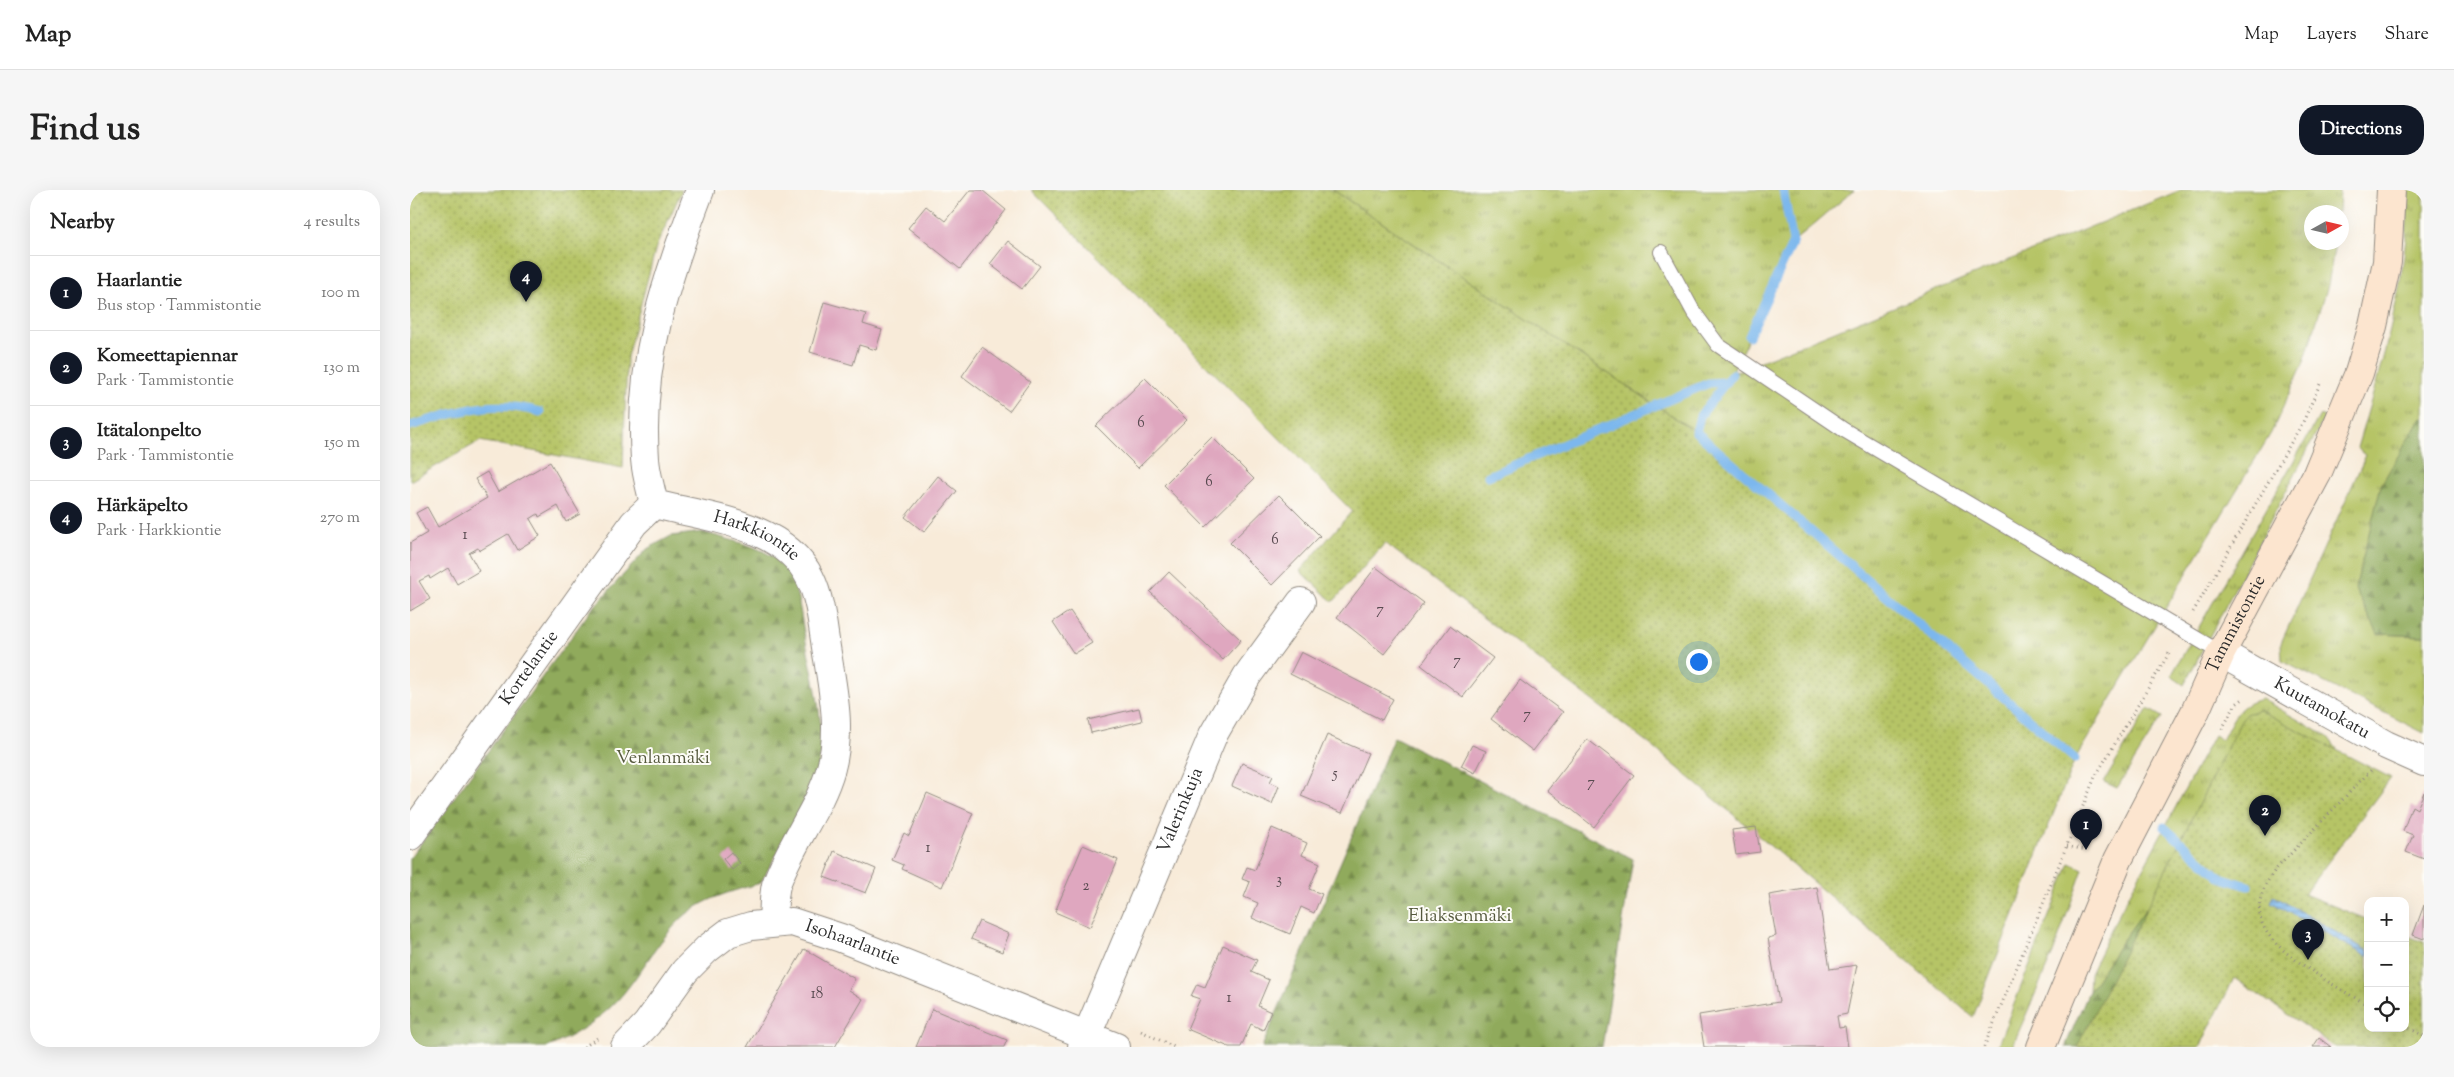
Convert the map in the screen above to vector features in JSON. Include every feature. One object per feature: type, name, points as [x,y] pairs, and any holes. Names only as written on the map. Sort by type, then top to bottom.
[{"type":"street","points":[[654,504],[645,461],[647,371],[655,324],[672,266],[700,190]]},
{"type":"street","name":"Tammistontie","points":[[2041,1047],[2118,860],[2195,712],[2221,653],[2317,474],[2359,373],[2373,326],[2387,262],[2391,190]]},
{"type":"street","name":"Kortelantie","points":[[410,836],[634,523],[654,504]]},
{"type":"street","name":"Harkkiontie","points":[[654,504],[758,531],[781,544],[810,577],[817,597],[837,713],[836,744],[831,769],[821,795],[776,886],[772,923]]},
{"type":"street","name":"Valerinkuja","points":[[1085,1041],[1213,734],[1247,676],[1301,602]]},
{"type":"street","name":"Kuutamokatu","points":[[2221,653],[2386,745],[2424,762]]},
{"type":"street","name":"Isohaarlantie","points":[[625,1047],[647,1024],[685,971],[707,948],[728,933],[751,926],[792,922],[810,926],[1085,1041],[1116,1047]]},
{"type":"lane","points":[[1661,252],[1693,311],[1718,345],[1844,430],[2221,653]]},
{"type":"path","points":[[2222,729],[2236,704],[2246,697]]},
{"type":"path","points":[[2364,1003],[2336,987],[2278,947],[2261,924],[2259,908],[2266,882],[2276,869],[2379,761]]},
{"type":"path","points":[[2066,846],[2086,850]]},
{"type":"path","points":[[2409,1028],[2424,1036]]},
{"type":"path","points":[[1140,1030],[1174,1047]]},
{"type":"green space","points":[[410,190],[682,190],[656,247],[627,357],[623,468],[480,441],[410,481]]},
{"type":"green space","points":[[1031,190],[1333,190],[1696,432],[2075,759],[1973,1017],[1652,746],[1385,543],[1333,602],[1300,571],[1352,511]]},
{"type":"green space","points":[[1333,190],[1854,190],[1793,242],[1732,373],[2181,190],[2340,190],[2339,205],[2304,205],[2304,250],[2334,250],[2328,285],[2304,362],[2271,433],[2075,759],[1696,432]]},
{"type":"green space","points":[[2408,190],[2424,190],[2424,417],[2418,422],[2378,634],[2424,636],[2424,733],[2282,661],[2281,643],[2366,455],[2357,448],[2376,385],[2399,288],[2404,256]]},
{"type":"green space","points":[[2320,415],[2325,417],[2184,685],[2171,676]]},
{"type":"green space","points":[[2424,417],[2424,636],[2378,634],[2355,589],[2381,485],[2418,422]]},
{"type":"green space","name":"Venlanmäki","points":[[703,532],[763,551],[780,562],[785,569],[797,594],[818,700],[821,750],[815,778],[802,809],[761,883],[709,900],[681,919],[615,1002],[588,1025],[558,1043],[548,1047],[410,1047],[410,858],[591,610],[647,549],[671,536]]},
{"type":"green space","points":[[2262,699],[2328,737],[2337,749],[2145,910],[2120,944],[2089,993],[2090,974],[2114,923],[2214,735],[2222,740],[2233,719],[2241,709]]},
{"type":"green space","points":[[2148,709],[2162,717],[2117,788],[2104,782]]},
{"type":"green space","points":[[2259,710],[2391,778],[2304,894],[2364,918],[2364,1032],[2409,1032],[2409,936],[2424,942],[2424,1047],[2335,1047],[2234,978],[2200,1047],[2077,1047],[2241,720],[2246,714]]},
{"type":"green space","name":"Eliaksenmäki","points":[[1394,737],[1633,859],[1602,1047],[1262,1047]]},
{"type":"green space","points":[[2070,863],[2083,869],[2053,953],[2012,1047],[1997,1047]]},
{"type":"green space","points":[[2145,910],[2234,978],[2111,1047],[2065,1047],[2088,993]]},
{"type":"water","points":[[2274,896],[2364,949],[2364,955],[2271,902]]},
{"type":"building","points":[[970,190],[982,190],[1006,210],[960,269],[908,228],[926,206],[945,221]]},
{"type":"building","points":[[1008,241],[1040,266],[1022,289],[990,264]]},
{"type":"building","points":[[824,302],[866,314],[863,324],[882,330],[876,350],[859,345],[853,365],[810,352]]},
{"type":"building","points":[[982,347],[1030,382],[1009,411],[962,376]]},
{"type":"building","points":[[1145,378],[1187,420],[1138,468],[1096,426]]},
{"type":"building","points":[[1212,437],[1254,479],[1205,527],[1164,485]]},
{"type":"building","points":[[550,462],[580,514],[566,522],[558,506],[539,517],[538,514],[530,519],[540,536],[517,550],[508,534],[479,551],[478,548],[469,553],[479,571],[457,584],[448,568],[430,579],[429,576],[419,581],[430,599],[410,611],[410,543],[427,533],[416,513],[427,507],[438,527],[487,498],[475,479],[487,472],[498,492]]},
{"type":"building","points":[[938,476],[957,491],[924,532],[905,517]]},
{"type":"building","points":[[1279,495],[1320,536],[1272,585],[1230,543]]},
{"type":"building","points":[[1376,567],[1424,603],[1384,654],[1337,617]]},
{"type":"building","points":[[1169,572],[1241,640],[1223,660],[1150,592]]},
{"type":"building","points":[[1070,611],[1092,643],[1074,654],[1053,622]]},
{"type":"building","points":[[1450,626],[1493,658],[1463,697],[1421,665]]},
{"type":"building","points":[[1301,652],[1393,699],[1382,720],[1290,674]]},
{"type":"building","points":[[1520,680],[1563,712],[1533,751],[1491,719]]},
{"type":"building","points":[[1139,708],[1142,721],[1091,733],[1088,720]]},
{"type":"building","points":[[1327,735],[1368,753],[1342,813],[1301,796]]},
{"type":"building","points":[[1587,739],[1634,775],[1594,827],[1547,790]]},
{"type":"building","points":[[1472,745],[1486,751],[1475,773],[1461,766]]},
{"type":"building","points":[[1242,763],[1273,776],[1270,782],[1279,786],[1272,804],[1232,786]]},
{"type":"building","points":[[2424,792],[2424,859],[2406,852],[2413,835],[2403,831],[2412,806],[2417,809]]},
{"type":"building","points":[[927,793],[973,813],[942,887],[902,869],[904,865],[892,860],[904,833],[909,836]]},
{"type":"building","points":[[1756,827],[1760,852],[1736,855],[1732,830]]},
{"type":"building","points":[[1272,828],[1307,843],[1302,855],[1320,863],[1309,889],[1322,894],[1314,913],[1301,907],[1290,934],[1252,918],[1258,903],[1244,897],[1250,882],[1242,879],[1247,867],[1255,870]]},
{"type":"building","points":[[1083,845],[1118,860],[1090,927],[1055,912]]},
{"type":"building","points":[[834,851],[876,869],[866,893],[824,877]]},
{"type":"building","points":[[731,852],[740,863],[732,870],[723,859]]},
{"type":"building","points":[[1817,887],[1830,969],[1857,965],[1847,1014],[1837,1016],[1839,1028],[1845,1027],[1848,1047],[1704,1047],[1699,1015],[1779,1002],[1768,938],[1776,936],[1769,895]]},
{"type":"building","points":[[2424,905],[2424,939],[2413,935]]},
{"type":"building","points":[[979,921],[1009,934],[1002,952],[971,939]]},
{"type":"building","points":[[1223,945],[1257,960],[1251,972],[1269,980],[1258,1006],[1271,1012],[1263,1030],[1251,1024],[1241,1047],[1229,1047],[1187,1029],[1200,999],[1191,996],[1197,984],[1205,987]]},
{"type":"building","points":[[804,949],[855,979],[849,990],[863,999],[835,1047],[747,1047]]},
{"type":"building","points":[[932,1009],[1007,1040],[1004,1047],[916,1047]]},
{"type":"building","points":[[2319,1038],[2331,1047],[2313,1047]]},
{"type":"waterway","points":[[1749,336],[1793,242],[1783,190]]},
{"type":"waterway","points":[[1732,374],[1700,416],[1696,432],[2075,759]]},
{"type":"waterway","points":[[1488,476],[1709,383],[1726,382]]},
{"type":"waterway","points":[[410,426],[474,408],[505,406],[540,412]]},
{"type":"waterway","points":[[2164,827],[2220,877],[2248,886]]},
{"type":"place","name":"Härkäpelto","points":[[526,302]]},
{"type":"place","name":"Komeettapiennar","points":[[2265,836]]},
{"type":"place","name":"Haarlantie","points":[[2086,850]]},
{"type":"place","name":"Itätalonpelto","points":[[2308,960]]}]
